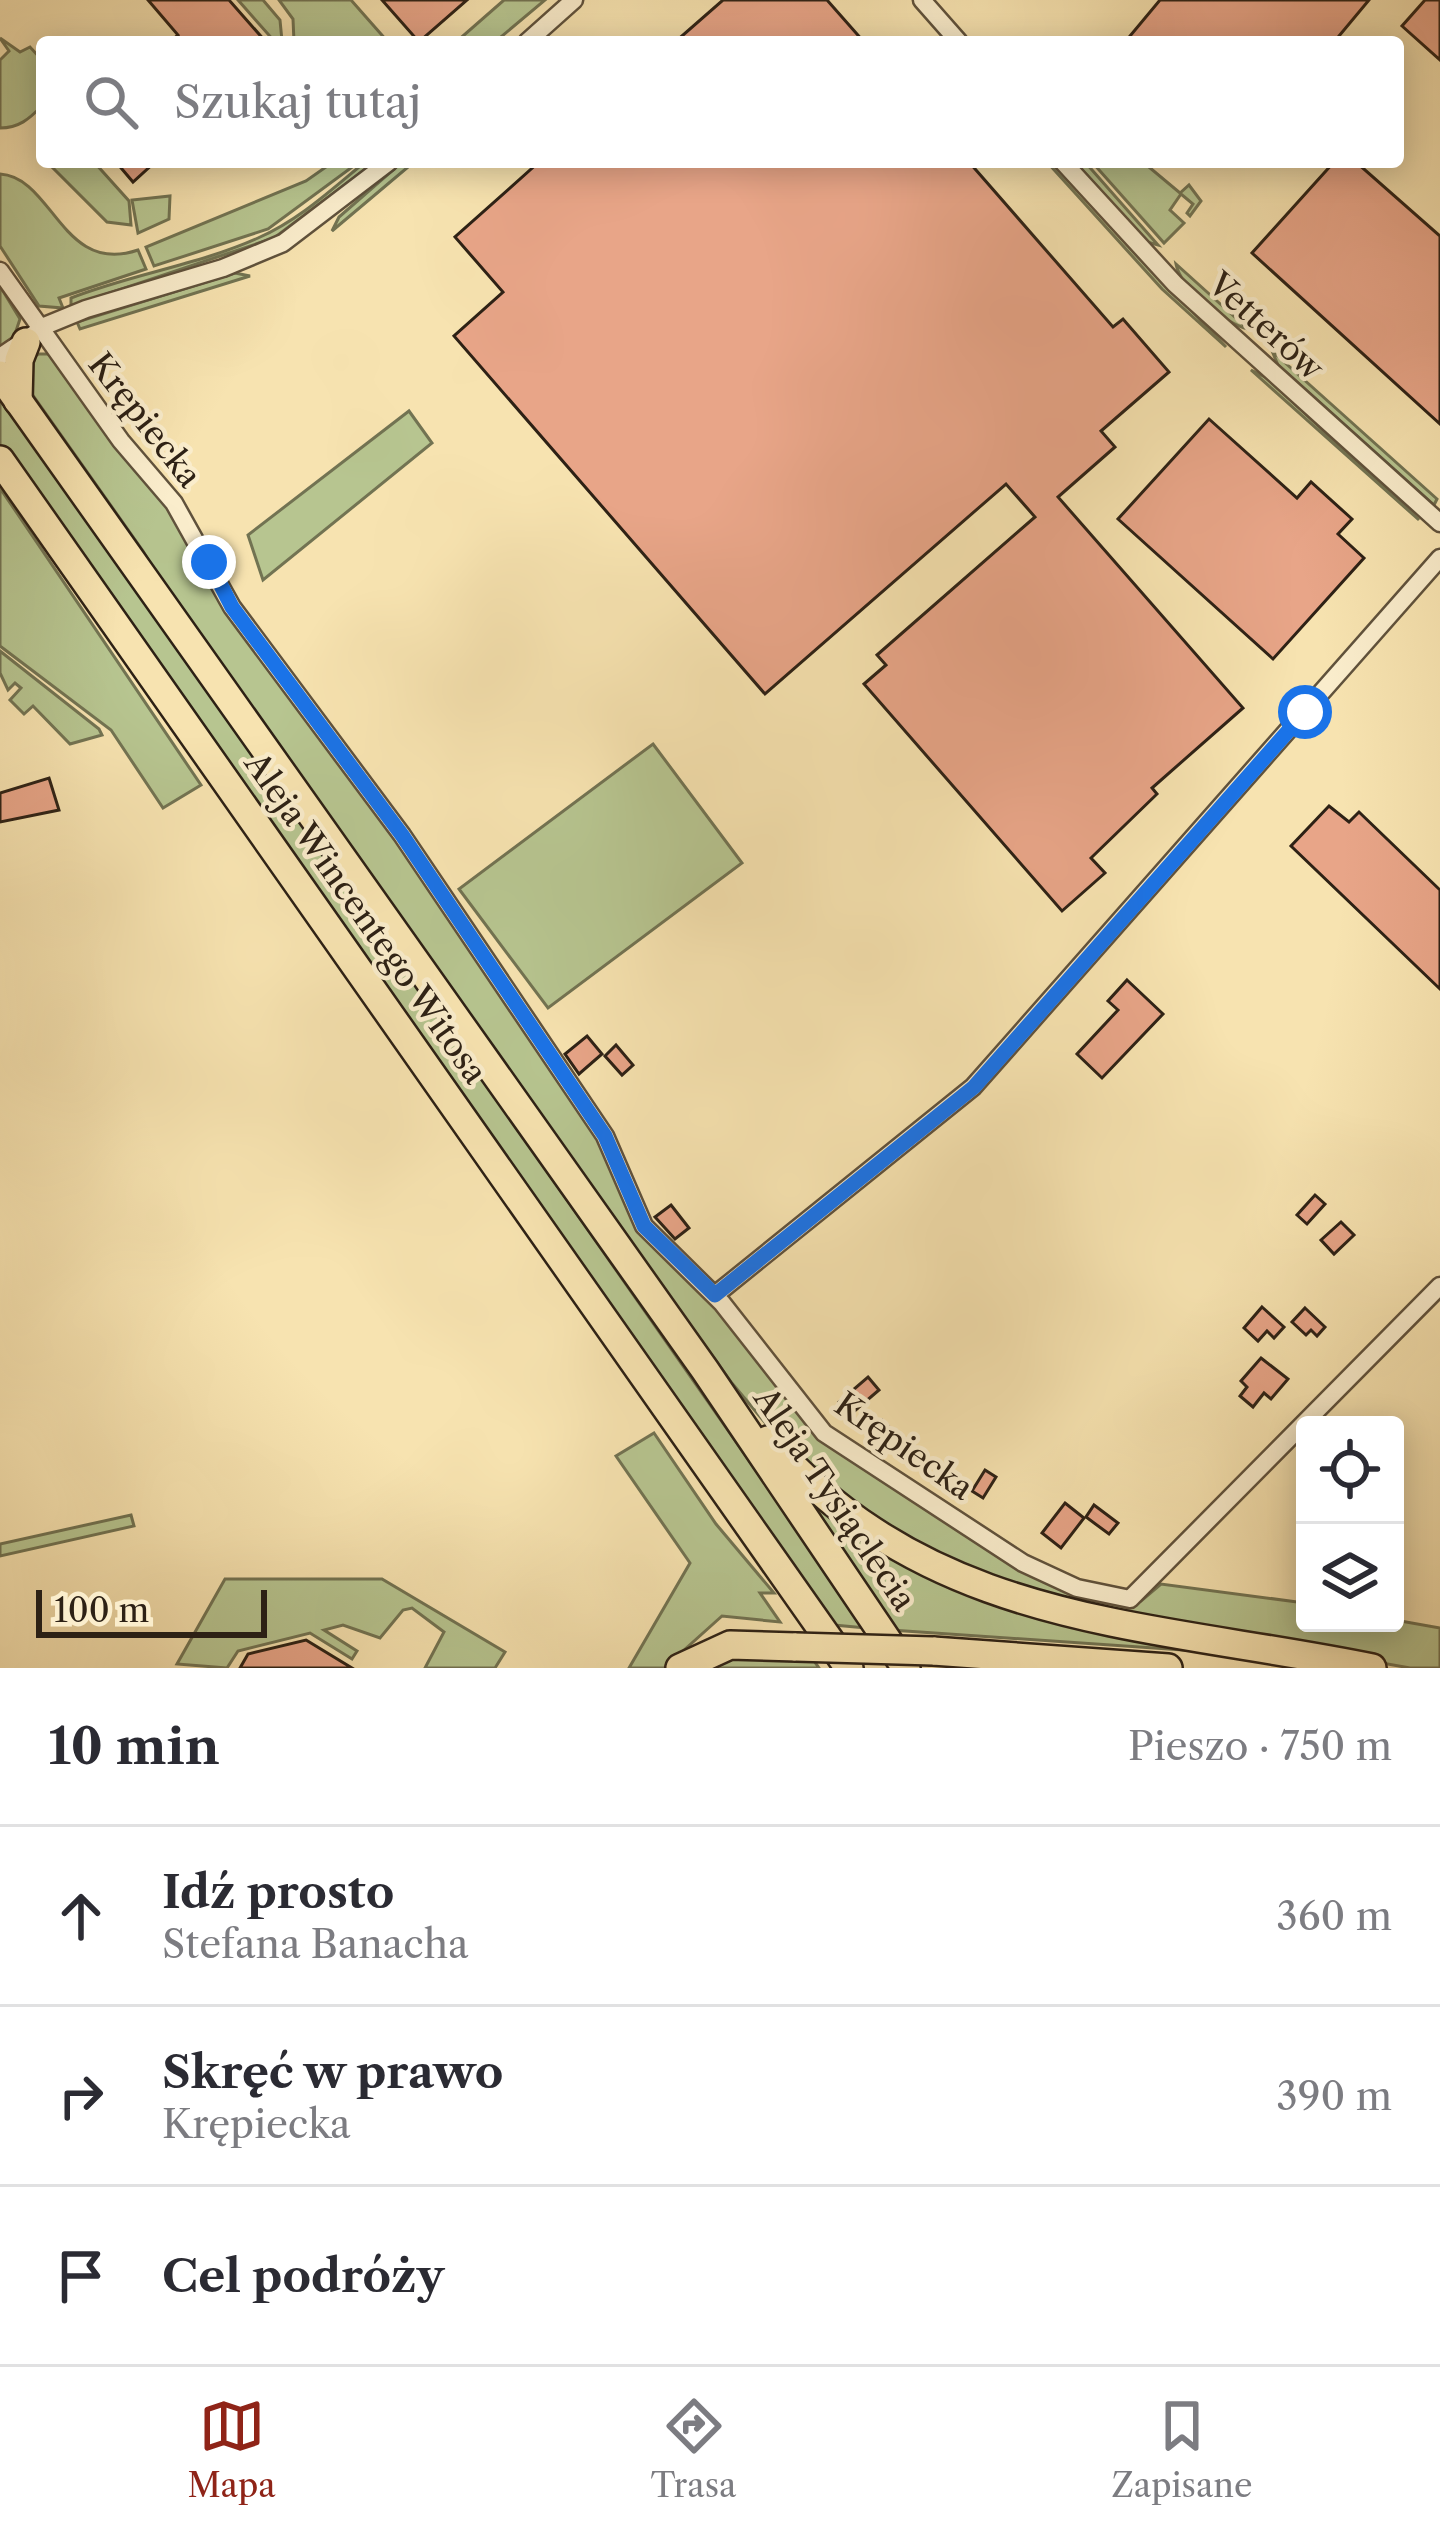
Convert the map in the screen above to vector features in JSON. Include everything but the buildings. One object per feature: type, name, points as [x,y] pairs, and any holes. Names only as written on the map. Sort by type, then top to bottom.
[{"type":"main road","points":[[18,401],[19,360],[34,336]]},
{"type":"main road","name":"Aleja Wincentego Witosa","points":[[0,375],[705,1370]]},
{"type":"main road","name":"Aleja Wincentego Witosa","points":[[0,460],[810,1612]]},
{"type":"main road","points":[[705,1370],[812,1486],[902,1551],[967,1584],[1091,1621],[1372,1668]]},
{"type":"main road","name":"Aleja Tysiąclecia","points":[[705,1370],[906,1668]]},
{"type":"main road","points":[[810,1612],[837,1668]]},
{"type":"main road","points":[[810,1612],[850,1668]]},
{"type":"main road","points":[[680,1668],[730,1645],[933,1652],[1168,1668]]},
{"type":"street","points":[[534,36],[574,0]]},
{"type":"street","points":[[927,4],[954,36]]},
{"type":"street","points":[[0,357],[115,298],[256,257],[317,222],[382,168]]},
{"type":"street","name":"Vetterów","points":[[1069,168],[1175,284],[1440,523]]},
{"type":"street","name":"Krępiecka","points":[[0,271],[34,336],[174,503],[232,607],[402,835],[605,1136],[644,1226],[715,1295],[824,1433],[1023,1563],[1077,1588],[1130,1599],[1440,1286]]},
{"type":"street","points":[[715,1295],[974,1087],[1440,558]]},
{"type":"green space","points":[[238,0],[263,0],[280,20],[282,36],[270,36]]},
{"type":"green space","points":[[279,0],[351,0],[383,36],[294,36],[293,19]]},
{"type":"green space","points":[[504,0],[545,0],[502,36],[463,36]]},
{"type":"green space","points":[[0,38],[20,52],[30,47],[36,54],[36,111],[23,122],[0,128],[0,60],[9,51]]},
{"type":"green space","points":[[53,168],[99,168],[129,201],[131,225],[107,222]]},
{"type":"green space","points":[[324,168],[351,168],[268,229],[154,266],[146,247],[306,181]]},
{"type":"green space","points":[[358,168],[367,168],[274,238],[71,306],[71,298],[235,247],[273,231]]},
{"type":"green space","points":[[395,168],[407,168],[332,231],[339,217]]},
{"type":"green space","points":[[1052,168],[1058,168],[1226,347],[1162,289]]},
{"type":"green space","points":[[1080,168],[1090,168],[1158,245],[1147,242]]},
{"type":"green space","points":[[1097,168],[1150,168],[1180,193],[1189,185],[1201,201],[1190,216],[1187,213],[1193,204],[1181,194],[1170,210],[1184,223],[1164,243]]},
{"type":"green space","points":[[0,174],[18,179],[33,191],[92,250],[112,254],[138,250],[146,269],[59,298],[63,308],[39,306],[0,246]]},
{"type":"green space","points":[[170,196],[169,219],[138,233],[132,200]]},
{"type":"green space","points":[[1176,264],[1248,329],[1205,303]]},
{"type":"green space","points":[[235,273],[250,276],[80,329],[77,322]]},
{"type":"green space","points":[[0,286],[20,319],[13,340],[0,347]]},
{"type":"green space","points":[[1272,351],[1437,499],[1434,505],[1278,365]]},
{"type":"green space","points":[[52,354],[165,501],[609,1150],[635,1218],[709,1296],[804,1418],[962,1530],[1128,1602],[1141,1601],[1161,1584],[1296,1602],[1296,1632],[1404,1632],[1404,1622],[1440,1628],[1440,1668],[1410,1668],[1057,1605],[884,1530],[778,1438],[731,1382],[194,637],[143,551],[32,394],[31,358]]},
{"type":"green space","points":[[1251,370],[1267,378],[1419,520]]},
{"type":"green space","points":[[0,388],[866,1628],[834,1625],[0,446]]},
{"type":"green space","points":[[409,411],[432,443],[263,580],[248,535]]},
{"type":"green space","points":[[0,488],[201,785],[163,808],[111,730],[0,646]]},
{"type":"green space","points":[[0,651],[102,735],[70,744],[33,706],[24,714],[10,700],[21,688],[15,683],[8,690],[0,673]]},
{"type":"green space","points":[[653,744],[742,863],[548,1008],[459,889]]},
{"type":"green space","points":[[654,1433],[716,1524],[774,1593],[760,1593],[780,1622],[722,1616],[664,1668],[629,1668],[690,1563],[616,1456]]},
{"type":"green space","points":[[791,1480],[889,1554],[938,1581],[1038,1617],[1212,1652],[891,1630]]},
{"type":"green space","points":[[131,1515],[134,1526],[0,1556],[0,1544]]},
{"type":"green space","points":[[225,1579],[382,1579],[505,1652],[495,1668],[425,1668],[444,1632],[412,1608],[403,1610],[380,1638],[343,1625],[324,1630],[357,1651],[352,1659],[310,1633],[238,1651],[227,1668],[177,1664]]},
{"type":"green space","points":[[733,1655],[812,1658],[819,1668],[701,1668]]},
{"type":"route","points":[[209,562],[232,607],[402,835],[605,1136],[644,1226],[715,1295],[974,1087],[1305,712]]}]
